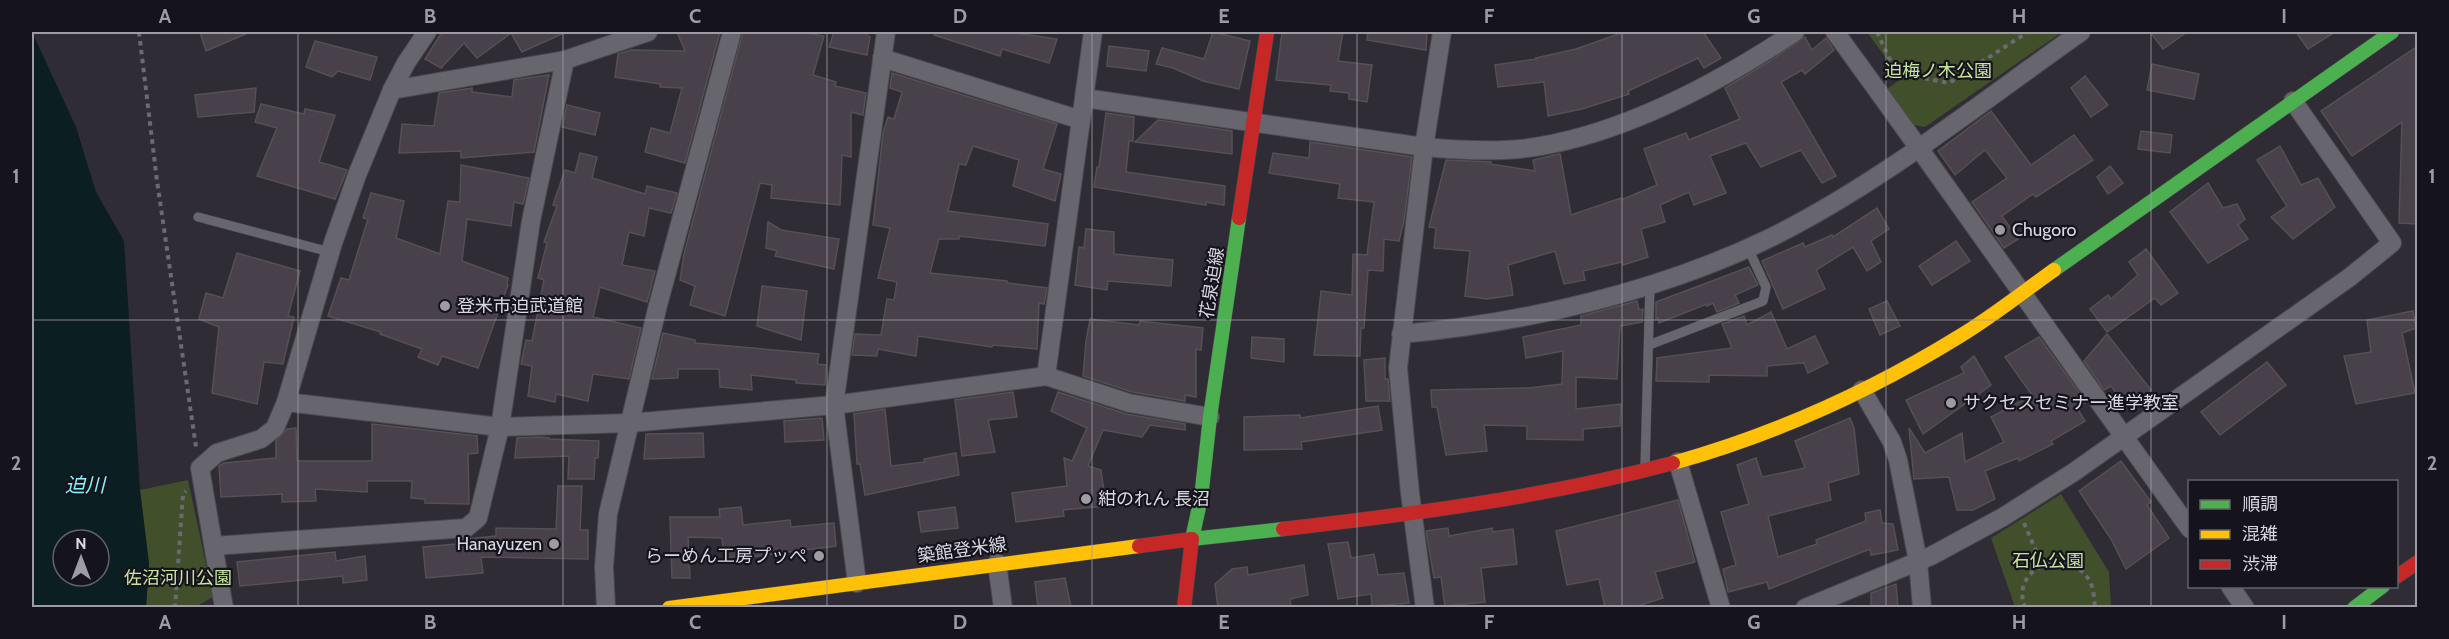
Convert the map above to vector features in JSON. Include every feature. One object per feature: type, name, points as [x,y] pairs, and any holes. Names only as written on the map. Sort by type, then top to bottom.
[{"type":"main road","name":"花泉迫線","points":[[1192,539],[1201,498],[1210,417],[1267,32]]},
{"type":"main road","name":"築館登米線","points":[[669,608],[998,563],[1413,512],[1575,486],[1678,462],[1809,414],[1862,390],[1947,344],[2390,32]]},
{"type":"main road","points":[[1184,608],[1192,539]]},
{"type":"main road","points":[[2398,576],[2418,562]]},
{"type":"main road","points":[[2354,608],[2381,588]]},
{"type":"street","points":[[224,608],[200,471],[217,453],[269,435],[275,428],[286,402],[330,252],[357,175],[392,90],[406,63],[427,32]]},
{"type":"street","points":[[392,90],[565,60],[648,32]]},
{"type":"street","points":[[606,608],[604,567],[608,514],[658,305],[732,32]]},
{"type":"street","points":[[857,583],[834,405],[886,32]]},
{"type":"street","points":[[1046,376],[1093,32]]},
{"type":"street","points":[[1425,608],[1398,368],[1424,147],[1442,32]]},
{"type":"street","points":[[1084,98],[1424,147],[1468,151],[1512,149],[1588,134],[1645,113],[1704,87],[1795,32]]},
{"type":"street","points":[[1835,32],[1919,146],[2188,526]]},
{"type":"street","points":[[1401,334],[1466,328],[1619,294],[1715,262],[1748,248],[1856,190],[2080,32]]},
{"type":"street","points":[[882,58],[1081,120]]},
{"type":"street","points":[[214,546],[466,528],[478,518],[500,426],[531,221],[565,60]]},
{"type":"street","points":[[1805,608],[1918,561],[2018,508],[2074,472],[2350,277],[2392,243],[2293,101]]},
{"type":"street","points":[[286,402],[500,426],[630,423],[834,405],[1046,376],[1129,404],[1210,417]]},
{"type":"street","points":[[1862,390],[1892,442],[1898,460],[1918,561],[1922,608]]},
{"type":"street","points":[[1678,462],[1721,608]]},
{"type":"street","points":[[998,563],[1003,608]]},
{"type":"street","points":[[2231,588],[2245,608]]},
{"type":"lane","points":[[198,217],[330,252]]},
{"type":"lane","points":[[1648,345],[1763,301],[1766,287],[1748,248]]},
{"type":"lane","points":[[1645,470],[1650,284]]},
{"type":"path","points":[[139,32],[200,471],[183,494],[175,608]]},
{"type":"path","points":[[1877,32],[1889,58],[1902,74],[1949,83],[2028,32]]},
{"type":"path","points":[[2018,508],[2042,565]]},
{"type":"path","points":[[2025,608],[2021,595],[2025,582],[2034,570],[2042,565],[2060,563],[2078,568],[2091,582],[2095,608]]},
{"type":"green space","name":"迫梅ノ木公園","points":[[1867,32],[2062,32],[1925,127],[1909,124],[1887,89],[1901,79]]},
{"type":"green space","name":"佐沼河川公園","points":[[188,480],[213,597],[195,607],[146,607],[149,564],[140,490]]},
{"type":"green space","name":"石仏公園","points":[[2061,494],[2109,572],[2111,607],[2015,607],[1991,538]]},
{"type":"water","name":"迫川","points":[[32,32],[76,127],[96,192],[124,241],[140,490],[149,564],[146,607],[32,607]]},
{"type":"building","points":[[200,32],[250,32],[206,51]]},
{"type":"building","points":[[442,32],[566,32],[522,52],[511,33],[477,58],[464,43],[441,68],[425,59]]},
{"type":"building","points":[[677,32],[720,32],[685,163],[645,152],[651,128],[670,133],[682,88],[660,87],[660,84],[615,77],[618,54],[631,50],[685,51]]},
{"type":"building","points":[[743,32],[802,32],[824,36],[813,75],[836,82],[835,86],[866,93],[863,115],[851,112],[851,157],[842,155],[840,205],[771,198],[772,185],[760,183],[725,316],[690,305],[695,286],[680,280],[684,254]]},
{"type":"building","points":[[834,32],[863,32],[870,37],[867,55],[829,47]]},
{"type":"building","points":[[935,32],[1010,32],[1057,39],[1049,63],[1002,49],[1000,56],[934,35]]},
{"type":"building","points":[[1213,32],[1250,41],[1239,89],[1203,81],[1173,68],[1156,64],[1162,48],[1204,59]]},
{"type":"building","points":[[1282,32],[1343,32],[1338,61],[1372,65],[1367,102],[1349,99],[1349,93],[1330,91],[1331,85],[1276,80]]},
{"type":"building","points":[[1368,32],[1427,32],[1426,50],[1367,40]]},
{"type":"building","points":[[1624,32],[1703,32],[1721,58],[1704,68],[1698,58],[1628,91],[1629,94],[1582,109],[1548,116],[1544,82],[1498,87],[1495,65],[1537,59],[1576,49]]},
{"type":"building","points":[[2150,32],[2187,32],[2163,49]]},
{"type":"building","points":[[2296,32],[2335,32],[2308,49]]},
{"type":"building","points":[[1805,37],[1812,50],[1826,38],[1834,50],[1805,74],[1802,70],[1781,82],[1836,176],[1822,183],[1801,150],[1761,167],[1746,143],[1710,156],[1726,193],[1694,205],[1689,192],[1660,205],[1665,222],[1641,229],[1648,257],[1623,265],[1622,262],[1583,271],[1585,280],[1564,284],[1555,251],[1508,265],[1513,295],[1487,299],[1465,296],[1470,251],[1434,248],[1436,228],[1429,227],[1446,160],[1491,162],[1490,164],[1535,171],[1533,160],[1560,154],[1571,215],[1621,198],[1621,200],[1657,185],[1644,149],[1686,133],[1689,140],[1740,119],[1725,88]]},
{"type":"building","points":[[315,41],[377,57],[370,80],[338,71],[332,77],[306,67]]},
{"type":"building","points":[[1109,46],[1149,51],[1146,71],[1107,66]]},
{"type":"building","points":[[2418,46],[2418,224],[2399,223],[2402,122],[2352,156],[2321,111]]},
{"type":"building","points":[[2152,64],[2199,74],[2194,99],[2147,90]]},
{"type":"building","points":[[892,73],[1057,124],[1043,169],[1061,174],[1055,201],[1013,186],[1019,160],[973,146],[966,165],[959,164],[948,211],[1048,224],[1045,246],[959,236],[959,239],[939,239],[930,273],[1007,281],[1007,283],[1047,288],[1044,304],[1039,303],[1037,349],[993,345],[992,347],[918,336],[916,356],[878,349],[877,356],[852,355],[855,334],[881,335],[887,299],[894,300],[897,282],[878,278],[890,228],[873,225],[883,133],[888,117],[894,119],[902,92],[890,88]]},
{"type":"building","points":[[549,75],[534,152],[461,158],[461,151],[399,153],[402,124],[434,126],[439,93],[472,88],[472,92],[512,97],[514,80]]},
{"type":"building","points":[[2085,76],[2108,105],[2091,117],[2071,88]]},
{"type":"building","points":[[256,88],[254,112],[198,117],[195,95]]},
{"type":"building","points":[[261,104],[304,114],[305,109],[335,115],[319,162],[347,170],[335,199],[257,176],[277,128],[255,122]]},
{"type":"building","points":[[567,105],[600,113],[595,135],[562,127]]},
{"type":"building","points":[[1991,111],[2031,165],[2074,135],[2093,160],[2036,197],[2033,194],[2002,216],[2018,239],[2004,248],[1972,202],[2007,178],[1985,150],[1955,175],[1938,151]]},
{"type":"building","points":[[1106,113],[1134,117],[1133,141],[1129,141],[1126,172],[1225,186],[1224,205],[1206,202],[1206,205],[1094,187]]},
{"type":"building","points":[[1158,120],[1232,131],[1232,154],[1135,142]]},
{"type":"building","points":[[2141,131],[2172,135],[2170,153],[2138,149]]},
{"type":"building","points":[[1310,142],[1412,157],[1404,221],[1399,241],[1384,239],[1383,271],[1368,270],[1360,356],[1314,355],[1321,291],[1352,295],[1353,254],[1367,255],[1374,202],[1338,198],[1340,184],[1269,173],[1273,153],[1309,158]]},
{"type":"building","points":[[2280,146],[2301,185],[2318,178],[2335,207],[2293,239],[2271,217],[2287,206],[2257,160]]},
{"type":"building","points":[[580,153],[597,157],[592,178],[645,194],[647,186],[677,193],[671,213],[649,208],[644,236],[629,232],[622,265],[655,271],[647,302],[600,287],[593,317],[641,328],[629,379],[593,374],[588,401],[556,394],[555,402],[528,396],[532,366],[521,364],[526,340],[532,341],[544,280],[538,278],[547,243],[544,242],[557,206],[553,205],[565,170],[575,173]]},
{"type":"building","points":[[461,165],[529,178],[523,204],[514,202],[511,226],[467,219],[462,261],[508,278],[508,285],[478,368],[442,356],[438,365],[418,357],[422,349],[380,334],[381,332],[328,316],[341,278],[349,280],[368,219],[363,218],[371,193],[404,201],[396,238],[440,254],[448,201],[460,202]]},
{"type":"building","points":[[2110,166],[2123,183],[2108,194],[2097,177]]},
{"type":"building","points":[[2208,183],[2223,208],[2237,204],[2245,219],[2238,225],[2248,239],[2208,263],[2170,212]]},
{"type":"building","points":[[1877,208],[1889,229],[1871,241],[1881,262],[1867,271],[1853,247],[1816,270],[1825,289],[1783,309],[1762,261],[1803,243],[1805,247],[1832,235],[1833,237]]},
{"type":"building","points":[[768,222],[781,230],[839,239],[834,269],[775,256],[777,251],[766,248]]},
{"type":"building","points":[[1086,229],[1114,232],[1114,254],[1173,260],[1171,286],[1108,281],[1107,290],[1075,285],[1079,247],[1084,248]]},
{"type":"building","points":[[1956,241],[1970,261],[1932,285],[1919,266]]},
{"type":"building","points":[[2146,249],[2178,293],[2161,305],[2155,298],[2107,332],[2090,309],[2108,295],[2111,299],[2138,275],[2129,262]]},
{"type":"building","points":[[237,253],[300,271],[288,316],[294,317],[283,364],[264,362],[257,404],[212,393],[219,327],[199,319],[206,293],[223,298]]},
{"type":"building","points":[[1749,267],[1758,285],[1735,295],[1739,303],[1717,312],[1713,303],[1707,306],[1707,304],[1659,323],[1658,318],[1656,319],[1656,302]]},
{"type":"building","points":[[762,286],[807,291],[801,340],[757,326]]},
{"type":"building","points":[[1637,301],[1639,310],[1643,309],[1642,322],[1620,326],[1617,379],[1576,377],[1576,409],[1621,404],[1620,426],[1583,429],[1583,440],[1527,439],[1527,426],[1484,425],[1487,451],[1446,455],[1437,407],[1432,407],[1431,390],[1529,388],[1562,384],[1563,351],[1526,358],[1523,337],[1581,325],[1581,316]]},
{"type":"building","points":[[1887,301],[1900,326],[1880,335],[1869,309]]},
{"type":"building","points":[[2413,311],[2416,328],[2402,333],[2415,393],[2356,404],[2344,356],[2371,352],[2367,320]]},
{"type":"building","points":[[1771,312],[1787,349],[1815,336],[1828,363],[1808,373],[1804,363],[1767,366],[1767,376],[1709,375],[1709,382],[1656,381],[1657,358],[1732,348],[1722,324],[1744,316],[1747,325]]},
{"type":"building","points":[[1090,319],[1139,325],[1140,321],[1203,328],[1201,350],[1196,349],[1196,397],[1185,395],[1185,401],[1132,392],[1083,376]]},
{"type":"building","points":[[663,333],[695,340],[695,343],[819,354],[817,364],[826,365],[825,385],[796,383],[796,380],[751,375],[752,390],[720,387],[719,369],[678,369],[678,378],[652,379]]},
{"type":"building","points":[[2107,334],[2151,390],[2127,407],[2111,386],[2104,390],[2084,361]]},
{"type":"building","points":[[1252,337],[1284,339],[1284,362],[1251,358]]},
{"type":"building","points":[[2039,337],[2086,402],[2077,408],[2085,421],[2051,441],[2053,444],[2019,461],[2018,458],[1985,471],[1995,499],[1973,510],[1957,510],[1949,477],[1914,479],[1909,428],[1925,453],[1962,433],[1965,462],[2004,442],[1991,417],[2032,395],[2005,357]]},
{"type":"building","points":[[1974,356],[1991,385],[1923,434],[1906,400],[1964,373],[1961,367]]},
{"type":"building","points":[[1385,358],[1385,379],[1388,379],[1390,401],[1366,401],[1364,360]]},
{"type":"building","points":[[2267,362],[2286,385],[2220,435],[2201,412]]},
{"type":"building","points":[[1013,392],[1017,417],[988,420],[995,452],[962,456],[955,400]]},
{"type":"building","points":[[1058,392],[1126,414],[1185,424],[1185,430],[1150,425],[1142,437],[1103,430],[1088,466],[1101,470],[1106,506],[1063,510],[1064,516],[1016,522],[1012,493],[1067,486],[1064,458],[1072,461],[1087,428],[1051,411]]},
{"type":"building","points":[[1378,406],[1382,430],[1301,442],[1302,449],[1244,450],[1244,417],[1300,415],[1300,418]]},
{"type":"building","points":[[885,409],[891,466],[925,462],[924,459],[956,453],[959,475],[865,495],[860,464],[857,464],[854,414]]},
{"type":"building","points":[[822,418],[824,440],[785,442],[784,421]]},
{"type":"building","points":[[1850,418],[1854,428],[1859,474],[1828,483],[1831,500],[1768,516],[1778,557],[1817,544],[1816,540],[1866,521],[1865,513],[1880,510],[1882,523],[1893,524],[1898,550],[1871,555],[1870,549],[1769,589],[1767,582],[1728,592],[1723,569],[1736,565],[1721,512],[1749,504],[1737,465],[1756,458],[1762,477],[1805,468],[1795,441]]},
{"type":"building","points":[[372,424],[477,436],[478,453],[468,454],[469,504],[425,503],[425,499],[411,498],[412,481],[367,481],[367,492],[315,489],[316,501],[282,502],[282,494],[221,497],[219,466],[224,463],[276,458],[276,441],[287,429],[296,428],[297,461],[372,461]]},
{"type":"building","points":[[703,433],[704,457],[644,459],[646,434]]},
{"type":"building","points":[[539,437],[599,441],[594,479],[568,479],[569,456],[515,458],[517,438]]},
{"type":"building","points":[[2121,461],[2151,502],[2147,505],[2169,538],[2126,569],[2111,539],[2079,491]]},
{"type":"building","points":[[558,486],[582,486],[580,530],[588,530],[588,559],[481,557],[483,573],[426,578],[423,547],[456,544],[456,540],[496,536],[496,528],[556,529]]},
{"type":"building","points":[[1678,500],[1695,562],[1655,572],[1663,598],[1631,608],[1605,608],[1599,579],[1567,585],[1556,531]]},
{"type":"building","points":[[741,507],[743,525],[790,520],[791,527],[834,523],[836,546],[751,557],[751,555],[724,558],[722,538],[688,537],[690,578],[672,578],[670,517],[720,517],[719,509]]},
{"type":"building","points":[[955,507],[958,528],[921,532],[918,512]]},
{"type":"building","points":[[1448,528],[1449,536],[1492,528],[1493,532],[1513,529],[1517,564],[1481,568],[1485,602],[1445,606],[1441,577],[1434,578],[1426,531]]},
{"type":"building","points":[[1348,542],[1351,558],[1374,554],[1378,575],[1404,573],[1409,603],[1372,606],[1371,594],[1338,599],[1328,544]]},
{"type":"building","points":[[335,552],[336,561],[365,556],[367,580],[343,583],[343,576],[240,586],[237,562]]},
{"type":"building","points":[[1304,565],[1308,595],[1290,599],[1291,608],[1218,608],[1215,584],[1232,569],[1247,567],[1248,575]]},
{"type":"building","points":[[1065,578],[1071,608],[1038,608],[1035,582]]},
{"type":"building","points":[[1896,584],[1898,608],[1871,608],[1871,593]]},
{"type":"traffic: fast","points":[[2054,270],[2392,32]]},
{"type":"traffic: fast","points":[[1239,218],[1210,417],[1201,498],[1192,539],[1283,529]]},
{"type":"traffic: fast","points":[[2354,608],[2380,588]]},
{"type":"traffic: slow","points":[[1673,463],[1784,425],[1821,410],[1892,375],[1960,336],[2054,270]]},
{"type":"traffic: slow","points":[[669,608],[1139,546]]},
{"type":"traffic: jam","points":[[1239,218],[1267,32]]},
{"type":"traffic: jam","points":[[1283,529],[1528,495],[1673,463]]},
{"type":"traffic: jam","points":[[1139,546],[1192,539],[1184,608]]},
{"type":"traffic: jam","points":[[2398,576],[2418,562]]},
{"type":"place","name":"Chugoro","points":[[2000,230]]},
{"type":"place","name":"登米市迫武道館","points":[[445,306]]},
{"type":"place","name":"サクセスセミナー進学教室","points":[[1951,403]]},
{"type":"place","name":"紺のれん 長沼","points":[[1086,499]]},
{"type":"place","name":"Hanayuzen","points":[[554,544]]},
{"type":"place","name":"らーめん工房プッぺ","points":[[819,556]]}]
